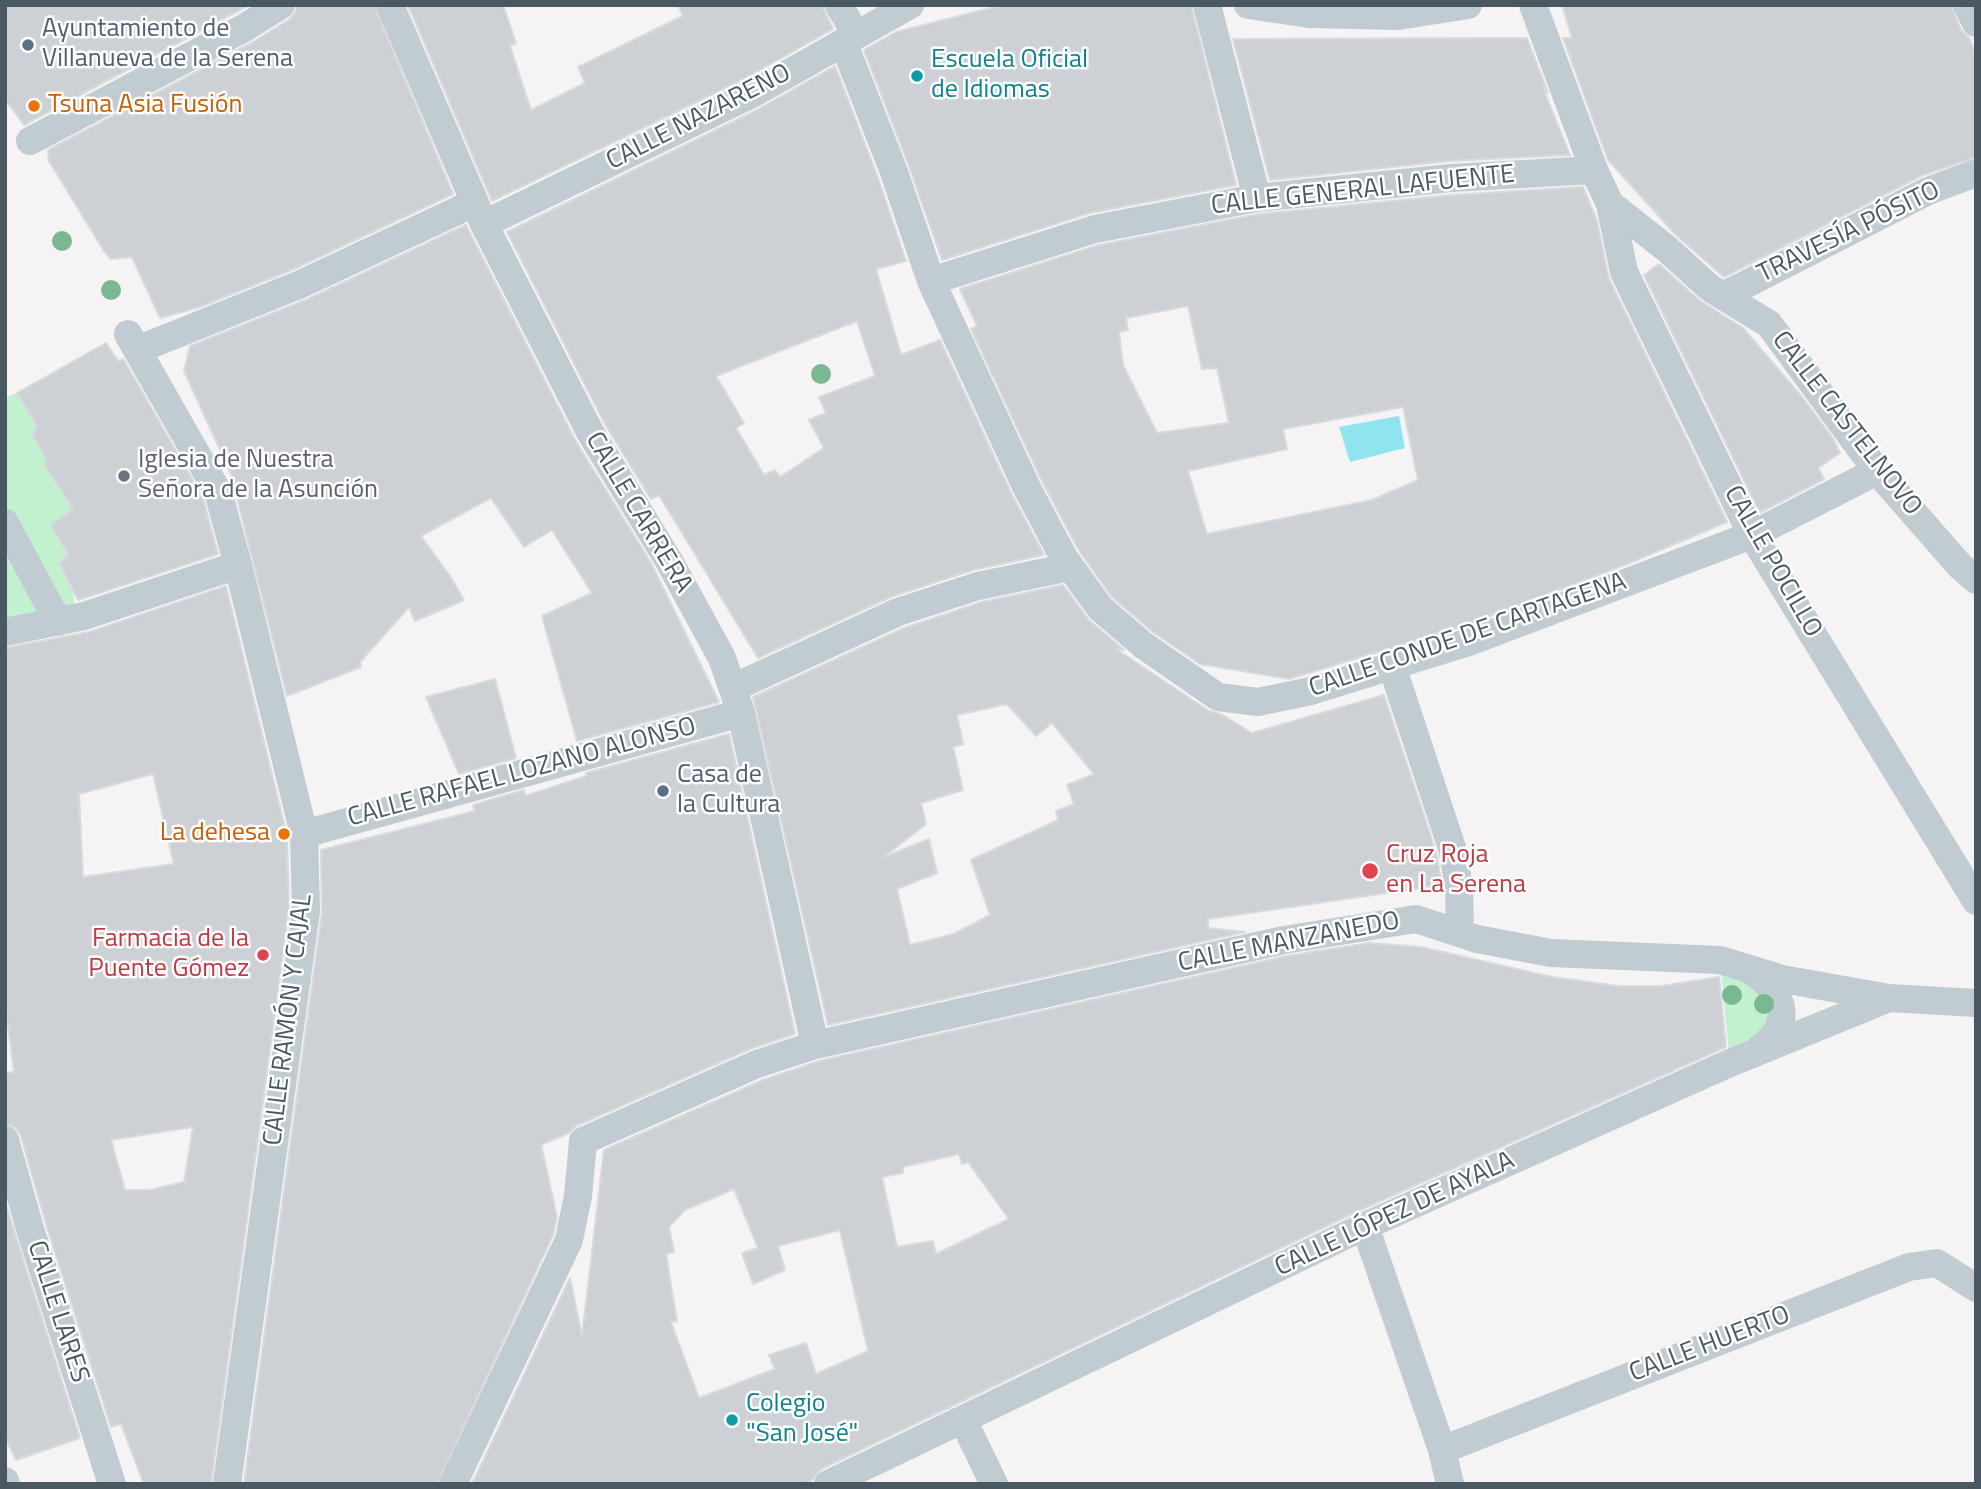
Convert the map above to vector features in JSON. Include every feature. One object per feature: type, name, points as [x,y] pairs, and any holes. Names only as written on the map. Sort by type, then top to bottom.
[{"type":"street","points":[[30,141],[244,28],[281,5]]},
{"type":"street","name":"CALLE CARRERA","points":[[390,5],[479,214],[590,432],[669,561],[722,658],[737,700],[816,1045]]},
{"type":"street","name":"CALLE CONDE DE CARTAGENA","points":[[839,5],[931,281],[1027,488],[1070,567],[1100,608],[1143,645],[1218,697],[1258,702],[1311,691],[1469,642],[1752,535],[1877,471]]},
{"type":"street","name":"CALLE NAZARENO","points":[[133,342],[301,284],[479,214],[750,95],[910,5]]},
{"type":"street","points":[[1207,5],[1257,198]]},
{"type":"street","points":[[1248,5],[1309,14],[1398,16],[1468,5]]},
{"type":"street","name":"CALLE CASTELNOVO","points":[[1533,5],[1594,170],[1610,204],[1667,249],[1710,288],[1769,324],[1877,471],[1976,580]]},
{"type":"street","points":[[1968,5],[1976,23]]},
{"type":"street","name":"CALLE GENERAL LAFUENTE","points":[[931,281],[1095,229],[1257,198],[1451,178],[1594,170]]},
{"type":"street","name":"TRAVESÍA PÓSITO","points":[[1723,296],[1928,191],[1976,173]]},
{"type":"street","name":"CALLE POCILLO","points":[[1610,204],[1624,272],[1752,535],[1976,901]]},
{"type":"street","name":"CALLE RAMÓN Y CAJAL","points":[[133,342],[218,492],[304,834],[306,911],[227,1484]]},
{"type":"street","points":[[5,523],[58,622]]},
{"type":"street","points":[[5,632],[84,616],[238,565]]},
{"type":"street","name":"CALLE RAFAEL LOZANO ALONSO","points":[[304,834],[737,700],[898,612],[978,586],[1070,567]]},
{"type":"street","points":[[1392,666],[1452,848],[1459,886],[1460,933]]},
{"type":"street","name":"CALLE MANZANEDO","points":[[453,1484],[569,1240],[578,1196],[583,1141],[757,1064],[816,1045],[1283,940],[1416,919],[1460,933],[1551,953],[1720,960],[1782,979],[1889,998]]},
{"type":"street","points":[[1746,967],[1770,984],[1781,1002],[1782,1018],[1772,1040],[1747,1058]]},
{"type":"street","name":"CALLE LÓPEZ DE AYALA","points":[[836,1482],[1365,1226],[1730,1063],[1889,998],[1976,1003]]},
{"type":"street","name":"CALLE LARES","points":[[5,1140],[30,1229],[111,1484]]},
{"type":"street","points":[[1365,1226],[1442,1450],[1450,1484]]},
{"type":"street","name":"CALLE HUERTO","points":[[1442,1450],[1909,1268],[1937,1263],[1976,1288]]},
{"type":"street","points":[[963,1420],[994,1484]]},
{"type":"green space","points":[[17,393],[37,426],[32,435],[46,458],[44,464],[49,472],[53,469],[72,498],[68,502],[73,509],[51,525],[68,555],[75,610],[5,632],[5,398]]},
{"type":"green space","points":[[1720,960],[1733,963],[1782,1018],[1730,1063]]},
{"type":"water","points":[[1399,416],[1405,448],[1350,462],[1339,427]]},
{"type":"building","points":[[5,5],[249,5],[24,125],[5,99]]},
{"type":"building","points":[[298,5],[374,5],[453,194],[294,269],[200,307],[160,318],[132,257],[111,259],[104,251],[49,161],[48,150],[253,42],[290,19]]},
{"type":"building","points":[[408,5],[503,5],[516,43],[510,46],[531,110],[585,83],[578,67],[683,16],[678,5],[822,5],[833,29],[742,80],[492,201]]},
{"type":"building","points":[[1003,5],[1191,5],[1236,185],[1090,213],[942,260],[864,50],[896,32]]},
{"type":"building","points":[[1562,5],[1951,5],[1961,30],[1969,38],[1976,55],[1976,157],[1921,176],[1724,277],[1676,235],[1608,160],[1563,38],[1572,38]]},
{"type":"building","points":[[1527,38],[1548,93],[1543,88],[1570,155],[1449,161],[1270,180],[1233,39]]},
{"type":"building","points":[[835,66],[906,261],[876,269],[901,355],[940,340],[1012,495],[1044,555],[973,570],[893,596],[758,658],[659,495],[651,499],[605,424],[507,232],[757,110]],"holes":[[[857,321],[875,376],[819,397],[826,413],[809,420],[824,448],[780,477],[775,470],[764,475],[736,428],[744,423],[716,376]]]},
{"type":"building","points":[[1583,187],[1597,221],[1609,279],[1727,522],[1627,564],[1464,626],[1289,679],[1200,664],[1153,632],[1112,597],[1078,549],[1042,481],[971,329],[977,326],[960,289],[1099,245],[1259,214],[1452,195]],"holes":[[[1188,306],[1202,369],[1217,368],[1229,423],[1157,433],[1123,365],[1119,332],[1128,330],[1126,318]],[[1403,407],[1418,480],[1372,500],[1207,534],[1188,471],[1287,449],[1283,429]]]},
{"type":"building","points":[[466,225],[575,440],[651,563],[719,702],[577,741],[542,616],[592,593],[552,530],[524,547],[491,498],[421,536],[464,600],[415,621],[409,607],[360,662],[361,667],[287,696],[234,486],[236,485],[184,371],[190,346],[308,299]]},
{"type":"building","points":[[1659,264],[1699,300],[1743,328],[1802,397],[1832,437],[1840,453],[1818,468],[1824,479],[1761,512],[1758,509],[1644,275]]},
{"type":"building","name":"Iglesia de Nuestra Señora de la Asunción","points":[[106,343],[118,361],[123,359],[125,362],[203,498],[218,554],[78,600],[59,563],[68,555],[51,525],[73,509],[44,464],[46,458],[32,435],[37,426],[17,393]]},
{"type":"building","points":[[1063,585],[1089,620],[1124,650],[1116,649],[1209,711],[1221,714],[1252,733],[1384,695],[1436,852],[1442,885],[1208,919],[1208,928],[1245,932],[828,1025],[753,697],[904,628],[982,602]],"holes":[[[1007,704],[1036,736],[1052,723],[1094,774],[1067,785],[1074,804],[1056,811],[1058,820],[971,860],[990,915],[954,934],[910,945],[897,889],[937,873],[929,839],[884,857],[926,824],[921,803],[963,790],[953,747],[963,744],[957,715]]]},
{"type":"building","points":[[226,586],[287,836],[289,910],[211,1484],[144,1484],[121,1424],[111,1427],[46,1224],[21,1136],[16,1128],[5,1124],[5,1073],[14,1072],[5,1001],[5,648],[89,632]],"holes":[[[153,774],[174,864],[83,877],[79,794]],[[193,1127],[184,1182],[149,1190],[125,1190],[111,1140]]]},
{"type":"building","points":[[495,679],[516,758],[459,774],[426,697]]},
{"type":"building","points":[[729,734],[795,1034],[750,1049],[576,1126],[569,1133],[541,1145],[557,1217],[553,1235],[437,1484],[244,1484],[322,913],[321,850],[475,811],[473,805],[524,790],[525,796],[586,776],[586,773]]},
{"type":"building","points":[[1369,943],[1421,947],[1552,977],[1618,986],[1661,986],[1719,977],[1726,1047],[1358,1211],[821,1469],[812,1480],[804,1484],[472,1484],[570,1278],[582,1336],[604,1150],[763,1080],[819,1061],[1287,956]],"holes":[[[959,1154],[962,1164],[968,1162],[1009,1219],[936,1254],[933,1241],[897,1247],[882,1177],[903,1173],[903,1167]],[[734,1189],[758,1248],[742,1253],[753,1284],[785,1270],[778,1246],[840,1230],[868,1351],[816,1374],[806,1343],[769,1355],[775,1369],[699,1398],[671,1322],[677,1321],[666,1254],[674,1252],[669,1227],[685,1210]]]},
{"type":"building","points":[[5,1202],[80,1438],[16,1460],[5,1437]]},
{"type":"place","name":"Ayuntamiento de Villanueva de la Serena","points":[[28,45]]},
{"type":"place","name":"Escuela Oficial de Idiomas","points":[[917,76]]},
{"type":"place","name":"Tsuna Asia Fusión","points":[[34,106]]},
{"type":"place","name":"Iglesia de Nuestra Señora de la Asunción","points":[[124,476]]},
{"type":"place","name":"Casa de la Cultura","points":[[663,791]]},
{"type":"place","name":"La dehesa","points":[[284,834]]},
{"type":"place","name":"Cruz Roja en La Serena","points":[[1370,871]]},
{"type":"place","name":"Farmacia de la Puente Gómez","points":[[263,955]]},
{"type":"place","name":"Colegio \"San José\"","points":[[732,1420]]}]
